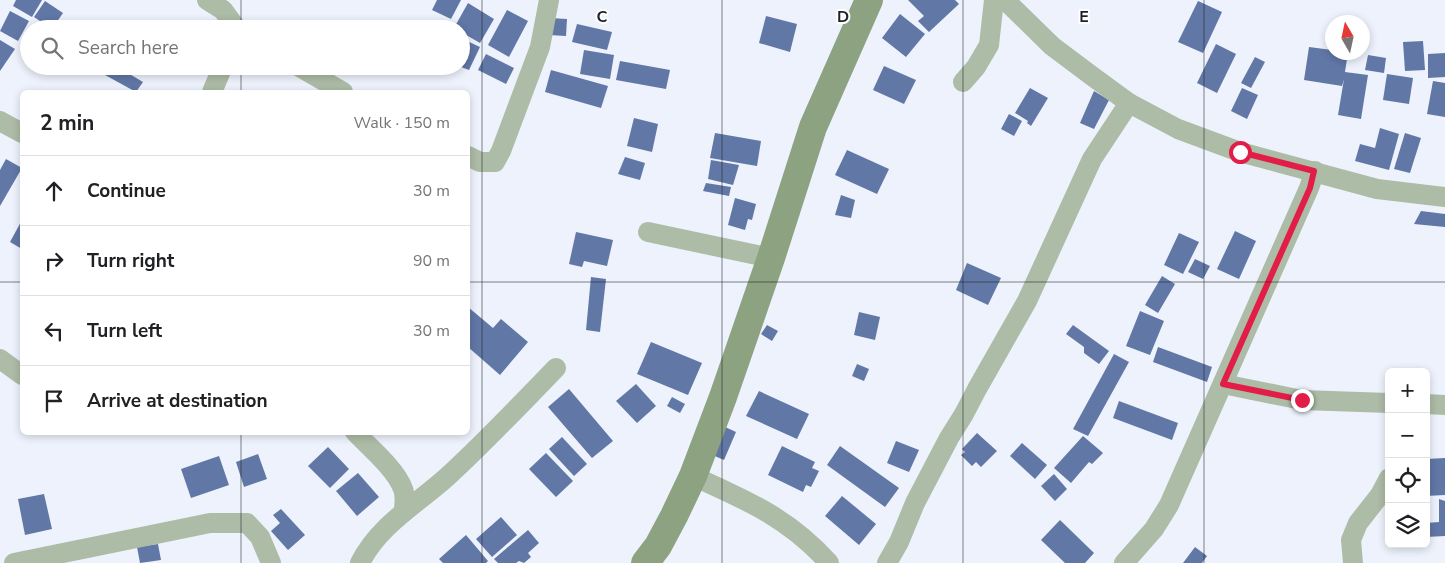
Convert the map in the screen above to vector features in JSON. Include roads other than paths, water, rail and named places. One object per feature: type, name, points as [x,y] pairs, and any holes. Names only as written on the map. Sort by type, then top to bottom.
[{"type":"street","points":[[206,0],[223,10],[230,20]]},
{"type":"street","points":[[470,157],[480,162],[495,162],[540,47],[549,0]]},
{"type":"street","points":[[645,563],[658,546],[693,476],[723,397],[771,258],[812,127],[869,0]]},
{"type":"street","points":[[963,82],[976,67],[989,45],[994,0]]},
{"type":"street","points":[[1005,0],[1052,46],[1130,103],[1187,132],[1240,152],[1377,189],[1445,197]]},
{"type":"street","points":[[213,90],[219,75]]},
{"type":"street","points":[[314,75],[340,90]]},
{"type":"street","points":[[887,563],[899,542],[915,503],[949,438],[1027,301],[1092,159],[1130,103]]},
{"type":"street","points":[[0,121],[20,133]]},
{"type":"street","points":[[1124,563],[1154,529],[1169,505],[1310,188],[1314,171]]},
{"type":"street","points":[[648,232],[771,258]]},
{"type":"street","points":[[0,359],[20,374]]},
{"type":"street","points":[[360,563],[382,532],[485,441],[556,368]]},
{"type":"street","points":[[1223,384],[1302,400],[1385,403]]},
{"type":"street","points":[[1430,404],[1445,405]]},
{"type":"street","points":[[358,435],[400,481],[404,492],[404,512]]},
{"type":"street","points":[[693,476],[759,507],[783,521],[813,544],[829,563]]},
{"type":"street","points":[[1353,563],[1351,540],[1358,523],[1385,486]]},
{"type":"street","points":[[14,563],[60,559],[210,523],[235,522],[247,523],[260,537],[271,563]]}]
